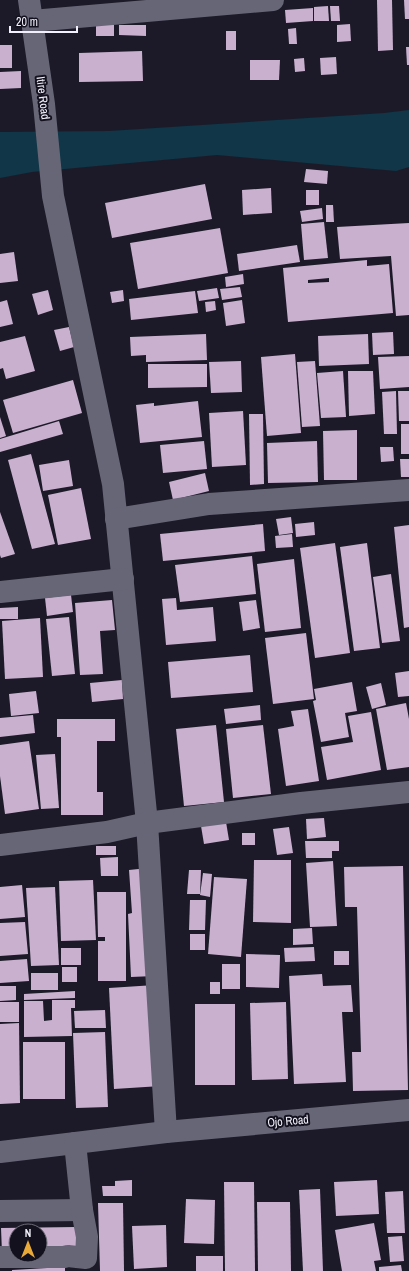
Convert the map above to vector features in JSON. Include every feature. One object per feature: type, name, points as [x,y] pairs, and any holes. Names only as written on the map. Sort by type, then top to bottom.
[{"type":"street","name":"Itire Road","points":[[29,0],[44,104],[54,196],[113,484],[147,823],[166,1132]]},
{"type":"street","points":[[32,21],[273,0]]},
{"type":"street","points":[[116,519],[209,504],[409,490]]},
{"type":"street","points":[[0,592],[123,579]]},
{"type":"street","points":[[0,845],[107,832],[147,823],[301,803],[409,792]]},
{"type":"street","name":"Ojo Road","points":[[0,1152],[166,1132],[409,1110]]},
{"type":"street","points":[[0,1257],[68,1256],[86,1258],[87,1237],[82,1210],[75,1143]]},
{"type":"street","points":[[0,1211],[82,1210]]},
{"type":"water","points":[[409,110],[409,167],[396,171],[217,155],[32,172],[0,178],[0,132],[109,131],[384,113]]},
{"type":"building","points":[[377,0],[392,0],[393,50],[378,51]]},
{"type":"building","points":[[404,0],[409,0],[409,19],[405,19]]},
{"type":"building","points":[[328,6],[329,21],[314,21],[314,7]]},
{"type":"building","points":[[330,6],[339,6],[340,21],[331,21]]},
{"type":"building","points":[[313,8],[313,21],[286,23],[285,10]]},
{"type":"building","points":[[350,24],[351,41],[337,42],[337,25]]},
{"type":"building","points":[[96,25],[114,25],[114,36],[96,36]]},
{"type":"building","points":[[119,25],[146,25],[146,36],[119,35]]},
{"type":"building","points":[[296,28],[297,44],[289,44],[288,29]]},
{"type":"building","points":[[226,31],[236,31],[236,50],[226,50]]},
{"type":"building","points":[[0,45],[12,45],[12,68],[0,68]]},
{"type":"building","points":[[406,47],[409,47],[409,65],[407,65]]},
{"type":"building","points":[[142,51],[143,81],[79,82],[79,53]]},
{"type":"building","points":[[336,57],[337,74],[321,75],[320,58]]},
{"type":"building","points":[[304,58],[305,71],[295,72],[294,59]]},
{"type":"building","points":[[250,60],[280,60],[279,80],[250,80]]},
{"type":"building","points":[[21,71],[21,88],[0,89],[0,72]]},
{"type":"building","points":[[306,169],[328,171],[327,184],[304,182]]},
{"type":"building","points":[[205,184],[212,219],[112,238],[105,203]]},
{"type":"building","points":[[271,188],[272,213],[243,215],[242,190]]},
{"type":"building","points":[[306,190],[319,190],[319,205],[306,205]]},
{"type":"building","points":[[326,205],[333,205],[334,222],[326,222]]},
{"type":"building","points":[[322,208],[323,219],[302,222],[300,211]]},
{"type":"building","points":[[324,222],[328,258],[304,260],[301,224]]},
{"type":"building","points":[[409,223],[409,315],[396,316],[391,256],[340,259],[337,227]]},
{"type":"building","points":[[220,228],[228,273],[138,289],[130,243]]},
{"type":"building","points":[[297,245],[300,262],[239,271],[237,254]]},
{"type":"building","points":[[14,252],[18,281],[0,283],[0,254]]},
{"type":"building","points":[[367,260],[367,266],[389,264],[393,313],[288,322],[283,268]],"holes":[[[329,278],[329,282],[308,283],[308,280]]]},
{"type":"building","points":[[243,274],[244,284],[226,287],[225,277]]},
{"type":"building","points":[[240,287],[242,297],[222,300],[220,289]]},
{"type":"building","points":[[217,288],[219,298],[199,301],[197,291]]},
{"type":"building","points":[[48,290],[53,310],[38,315],[32,294]]},
{"type":"building","points":[[123,290],[124,301],[112,303],[110,292]]},
{"type":"building","points":[[195,291],[198,313],[131,320],[129,299]]},
{"type":"building","points":[[7,300],[13,324],[0,327],[0,302]]},
{"type":"building","points":[[242,300],[245,323],[226,326],[223,303]]},
{"type":"building","points":[[215,301],[216,310],[206,312],[205,302]]},
{"type":"building","points":[[69,327],[74,347],[60,351],[54,330]]},
{"type":"building","points":[[393,332],[394,354],[373,355],[372,333]]},
{"type":"building","points":[[206,334],[207,360],[146,362],[146,355],[131,356],[130,337]]},
{"type":"building","points":[[368,334],[369,364],[319,366],[318,336]]},
{"type":"building","points":[[25,336],[35,371],[6,379],[3,368],[0,369],[0,342]]},
{"type":"building","points":[[295,354],[301,433],[267,436],[261,357]]},
{"type":"building","points":[[409,356],[409,387],[380,389],[378,357]]},
{"type":"building","points":[[241,361],[242,392],[211,393],[209,362]]},
{"type":"building","points":[[315,361],[320,426],[302,427],[297,362]]},
{"type":"building","points":[[148,364],[207,364],[207,387],[148,388]]},
{"type":"building","points":[[343,371],[346,417],[321,418],[317,373]]},
{"type":"building","points":[[348,371],[373,371],[375,414],[349,416]]},
{"type":"building","points":[[73,380],[82,413],[13,433],[3,400]]},
{"type":"building","points":[[396,391],[397,434],[384,434],[382,392]]},
{"type":"building","points":[[398,391],[409,391],[409,421],[399,421]]},
{"type":"building","points":[[198,401],[202,437],[140,443],[136,405],[154,403],[154,406]]},
{"type":"building","points":[[243,411],[246,465],[212,467],[209,413]]},
{"type":"building","points":[[249,414],[263,414],[264,484],[250,485]]},
{"type":"building","points":[[0,417],[6,436],[0,438]]},
{"type":"building","points":[[59,421],[63,434],[0,452],[0,439]]},
{"type":"building","points":[[401,424],[409,424],[409,454],[401,454]]},
{"type":"building","points":[[357,430],[357,480],[324,480],[323,431]]},
{"type":"building","points":[[204,441],[207,469],[163,473],[160,445]]},
{"type":"building","points":[[317,441],[318,482],[268,483],[267,443]]},
{"type":"building","points":[[380,447],[393,447],[394,461],[381,462]]},
{"type":"building","points":[[31,454],[55,544],[32,549],[8,460]]},
{"type":"building","points":[[400,459],[409,459],[409,477],[401,477]]},
{"type":"building","points":[[69,460],[73,486],[43,491],[39,465]]},
{"type":"building","points":[[205,473],[209,491],[173,500],[169,482]]},
{"type":"building","points":[[81,488],[91,539],[58,545],[48,495]]},
{"type":"building","points":[[0,512],[15,554],[1,558],[0,555]]},
{"type":"building","points":[[291,517],[293,533],[279,535],[276,519]]},
{"type":"building","points":[[314,522],[315,535],[296,537],[295,524]]},
{"type":"building","points":[[263,524],[265,551],[163,561],[160,534]]},
{"type":"building","points":[[409,525],[409,627],[404,628],[394,527]]},
{"type":"building","points":[[292,534],[293,547],[276,548],[275,536]]},
{"type":"building","points":[[335,543],[350,653],[315,658],[300,548]]},
{"type":"building","points":[[367,543],[380,648],[354,651],[340,547]]},
{"type":"building","points":[[252,556],[256,594],[180,602],[175,565]]},
{"type":"building","points":[[294,559],[301,628],[265,632],[257,564]]},
{"type":"building","points":[[391,574],[400,641],[382,643],[373,577]]},
{"type":"building","points":[[71,595],[73,612],[47,616],[45,598]]},
{"type":"building","points":[[176,598],[177,610],[213,607],[216,641],[166,645],[162,599]]},
{"type":"building","points":[[112,600],[115,630],[100,631],[103,674],[80,675],[75,603]]},
{"type":"building","points":[[256,600],[260,628],[243,631],[239,602]]},
{"type":"building","points":[[18,607],[18,619],[0,619],[0,608]]},
{"type":"building","points":[[69,617],[75,674],[52,676],[46,619]]},
{"type":"building","points":[[40,618],[43,677],[5,679],[2,621]]},
{"type":"building","points":[[306,633],[314,699],[273,704],[265,638]]},
{"type":"building","points":[[250,655],[253,692],[171,698],[168,662]]},
{"type":"building","points":[[409,671],[409,696],[398,697],[395,673]]},
{"type":"building","points":[[122,680],[123,699],[92,702],[90,683]]},
{"type":"building","points":[[352,682],[357,711],[345,713],[349,737],[321,742],[313,701],[316,700],[314,689]]},
{"type":"building","points":[[381,683],[386,705],[372,709],[366,687]]},
{"type":"building","points":[[36,691],[39,713],[11,716],[9,694]]},
{"type":"building","points":[[406,703],[409,719],[409,767],[387,770],[376,709]]},
{"type":"building","points":[[260,705],[261,720],[226,724],[224,709]]},
{"type":"building","points":[[308,709],[319,781],[286,786],[278,729],[294,726],[291,711]]},
{"type":"building","points":[[371,712],[381,770],[327,780],[321,747],[353,742],[348,716]]},
{"type":"building","points":[[33,715],[35,733],[0,737],[0,718]]},
{"type":"building","points":[[57,719],[115,719],[115,741],[97,741],[97,792],[103,792],[103,815],[61,815],[61,737],[57,737]]},
{"type":"building","points":[[216,725],[224,802],[184,806],[176,729]]},
{"type":"building","points":[[263,725],[271,794],[233,798],[226,729]]},
{"type":"building","points":[[29,741],[39,809],[5,814],[0,776],[0,745]]},
{"type":"building","points":[[55,754],[59,808],[41,809],[36,755]]},
{"type":"building","points":[[324,818],[326,837],[307,839],[306,819]]},
{"type":"building","points":[[226,822],[229,840],[204,844],[201,826]]},
{"type":"building","points":[[289,827],[293,853],[277,855],[273,829]]},
{"type":"building","points":[[242,833],[255,833],[255,845],[242,845]]},
{"type":"building","points":[[305,841],[339,841],[339,851],[332,851],[332,858],[306,858]]},
{"type":"building","points":[[96,846],[116,846],[116,855],[96,855]]},
{"type":"building","points":[[118,857],[118,876],[101,876],[100,858]]},
{"type":"building","points":[[254,860],[291,860],[291,923],[253,922]]},
{"type":"building","points":[[333,861],[337,926],[310,927],[306,863]]},
{"type":"building","points":[[403,866],[408,1090],[353,1091],[352,1052],[361,1052],[357,907],[345,907],[344,867]]},
{"type":"building","points":[[148,868],[154,976],[131,977],[128,914],[132,913],[129,870]]},
{"type":"building","points":[[189,870],[201,870],[200,894],[187,894]]},
{"type":"building","points":[[203,873],[212,874],[210,897],[200,895]]},
{"type":"building","points":[[214,877],[247,879],[241,957],[208,954]]},
{"type":"building","points":[[93,880],[96,940],[61,941],[59,881]]},
{"type":"building","points":[[22,885],[25,917],[0,919],[0,887]]},
{"type":"building","points":[[55,887],[59,965],[31,966],[26,888]]},
{"type":"building","points":[[97,892],[126,892],[126,981],[98,981],[98,941],[105,941],[105,937],[98,937]]},
{"type":"building","points":[[190,900],[206,900],[205,930],[189,930]]},
{"type":"building","points":[[25,922],[28,954],[0,956],[0,923]]},
{"type":"building","points":[[312,928],[313,944],[293,945],[293,929]]},
{"type":"building","points":[[190,934],[205,934],[205,950],[190,950]]},
{"type":"building","points":[[314,947],[315,961],[285,962],[284,948]]},
{"type":"building","points":[[61,948],[81,948],[81,965],[61,965]]},
{"type":"building","points":[[334,951],[349,951],[349,965],[334,965]]},
{"type":"building","points":[[246,954],[280,955],[279,988],[246,987]]},
{"type":"building","points":[[27,959],[29,981],[0,983],[0,961]]},
{"type":"building","points":[[222,964],[240,964],[240,989],[222,989]]},
{"type":"building","points":[[62,967],[77,967],[77,982],[62,982]]},
{"type":"building","points":[[31,973],[58,973],[58,990],[31,990]]},
{"type":"building","points":[[322,974],[323,986],[351,985],[353,1012],[342,1012],[346,1082],[294,1084],[289,976]]},
{"type":"building","points":[[210,982],[220,982],[220,994],[210,994]]},
{"type":"building","points":[[155,985],[161,1086],[114,1089],[109,988]]},
{"type":"building","points":[[0,986],[16,986],[16,1000],[0,1001]]},
{"type":"building","points":[[75,991],[75,998],[24,1000],[24,994]]},
{"type":"building","points":[[52,1000],[75,1000],[75,1008],[71,1008],[72,1036],[24,1037],[24,1001],[43,1001],[44,1021],[52,1020]]},
{"type":"building","points":[[0,1002],[19,1002],[19,1022],[0,1022]]},
{"type":"building","points":[[286,1002],[288,1079],[252,1080],[250,1003]]},
{"type":"building","points":[[195,1004],[235,1004],[235,1085],[195,1085]]},
{"type":"building","points":[[105,1010],[106,1028],[75,1028],[74,1011]]},
{"type":"building","points":[[19,1023],[20,1103],[0,1104],[0,1024]]},
{"type":"building","points":[[105,1032],[108,1107],[76,1108],[73,1033]]},
{"type":"building","points":[[23,1042],[65,1042],[65,1099],[23,1099]]},
{"type":"building","points":[[132,1180],[132,1196],[103,1196],[102,1186],[115,1186],[115,1181]]},
{"type":"building","points":[[377,1180],[379,1214],[336,1216],[334,1182]]},
{"type":"building","points":[[224,1182],[254,1182],[255,1271],[225,1271]]},
{"type":"building","points":[[320,1189],[323,1271],[303,1271],[299,1190]]},
{"type":"building","points":[[403,1191],[405,1233],[387,1233],[385,1192]]},
{"type":"building","points":[[186,1199],[215,1200],[214,1244],[184,1243]]},
{"type":"building","points":[[257,1202],[290,1202],[291,1271],[258,1271]]},
{"type":"building","points":[[98,1203],[123,1203],[124,1271],[100,1271]]},
{"type":"building","points":[[374,1223],[381,1260],[374,1261],[376,1271],[342,1271],[335,1230]]},
{"type":"building","points":[[166,1225],[167,1267],[134,1269],[132,1226]]},
{"type":"building","points":[[48,1227],[76,1227],[77,1251],[48,1252]]},
{"type":"building","points":[[1,1228],[8,1228],[8,1253],[2,1253]]},
{"type":"building","points":[[402,1236],[404,1261],[390,1262],[388,1237]]},
{"type":"building","points":[[196,1256],[223,1256],[223,1271],[196,1271]]},
{"type":"building","points":[[401,1265],[402,1271],[379,1271],[379,1267]]},
{"type":"building","points":[[65,1267],[65,1271],[12,1271],[12,1270]]}]
